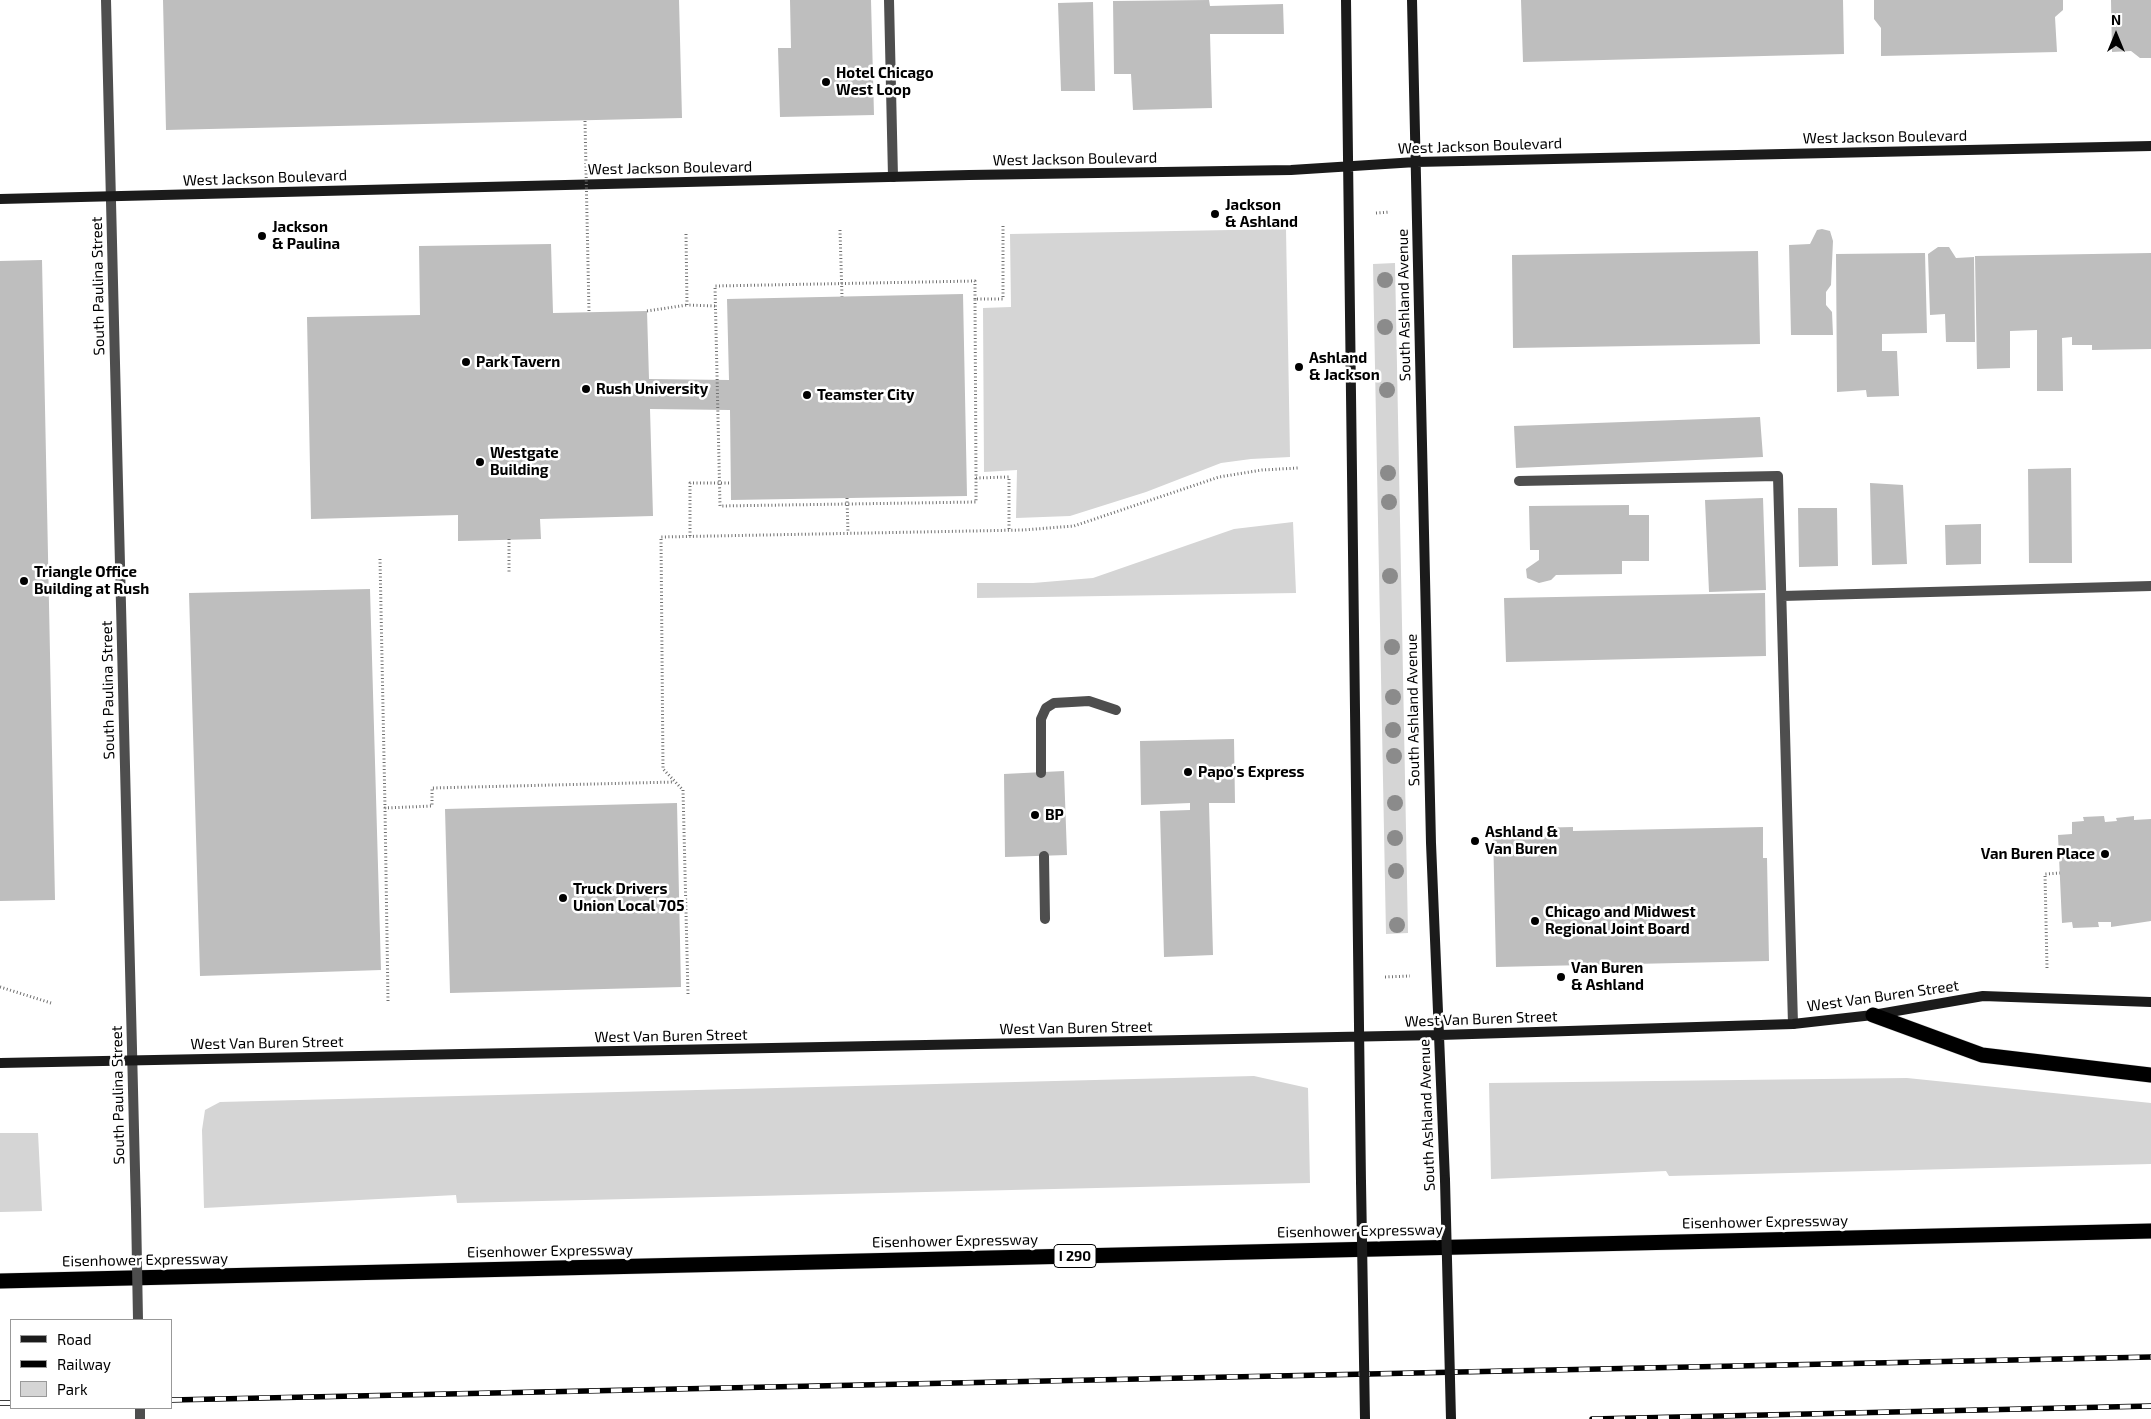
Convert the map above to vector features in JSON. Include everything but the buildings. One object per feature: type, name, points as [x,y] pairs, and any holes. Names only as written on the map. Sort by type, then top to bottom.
[{"type":"highway","points":[[1873,1015],[1982,1055],[2151,1075]]},
{"type":"highway","name":"Eisenhower Expressway","points":[[0,1281],[2151,1231]]},
{"type":"street","name":"South Paulina Street","points":[[106,0],[138,1319]]},
{"type":"street","points":[[889,0],[893,178]]},
{"type":"street","points":[[1346,0],[1365,1419]]},
{"type":"street","name":"South Ashland Avenue","points":[[1412,0],[1435,976],[1440,1035],[1451,1419]]},
{"type":"street","name":"West Jackson Boulevard","points":[[0,199],[1348,168],[1416,162],[2151,146]]},
{"type":"street","points":[[1519,480],[1778,476],[1793,1024]]},
{"type":"street","points":[[1782,596],[2151,586]]},
{"type":"street","points":[[1041,773],[1041,719],[1046,708],[1054,703],[1089,701],[1116,710]]},
{"type":"street","points":[[1044,856],[1045,919]]},
{"type":"street","name":"West Van Buren Street","points":[[0,1063],[1440,1035],[1793,1024],[1873,1015],[1983,996],[2151,1002]]},
{"type":"path","points":[[584,121],[589,312]]},
{"type":"path","points":[[1370,213],[1392,212]]},
{"type":"path","points":[[975,299],[1003,299],[1003,226]]},
{"type":"path","points":[[840,230],[842,296]]},
{"type":"path","points":[[686,234],[687,305]]},
{"type":"path","points":[[975,282],[976,502],[720,506],[715,286],[842,284],[975,282]]},
{"type":"path","points":[[648,311],[687,305],[716,306]]},
{"type":"path","points":[[688,994],[683,790],[663,769],[661,537],[1009,530],[1074,526],[1219,477],[1262,470],[1298,468]]},
{"type":"path","points":[[976,478],[1010,477],[1009,530]]},
{"type":"path","points":[[690,536],[690,483],[730,483]]},
{"type":"path","points":[[847,498],[848,533]]},
{"type":"path","points":[[509,539],[509,572]]},
{"type":"path","points":[[380,558],[388,1001]]},
{"type":"path","points":[[385,808],[432,806],[432,788],[675,782]]},
{"type":"path","points":[[2047,968],[2045,874],[2060,873]]},
{"type":"path","points":[[1385,977],[1411,976]]},
{"type":"path","points":[[0,988],[51,1002]]},
{"type":"green space","points":[[1286,229],[1290,457],[1221,463],[1146,492],[1070,516],[1016,518],[1017,470],[984,472],[983,308],[1011,307],[1010,234]]},
{"type":"green space","points":[[1395,263],[1408,933],[1386,934],[1373,264]]},
{"type":"green space","points":[[1293,522],[1296,593],[977,598],[977,583],[1033,583],[1093,578],[1234,529]]},
{"type":"green space","points":[[1254,1076],[1308,1088],[1310,1183],[457,1203],[456,1195],[204,1208],[202,1130],[205,1110],[220,1102]]},
{"type":"green space","points":[[1907,1078],[2151,1103],[2151,1164],[1669,1176],[1666,1171],[1491,1179],[1489,1083]]},
{"type":"green space","points":[[0,1133],[38,1133],[42,1211],[0,1212]]},
{"type":"railway","points":[[172,1400],[2151,1357]]},
{"type":"railway","points":[[0,1403],[10,1403]]},
{"type":"railway","points":[[1592,1419],[2151,1406]]},
{"type":"place","name":"Hotel Chicago West Loop","points":[[826,82]]},
{"type":"place","name":"Jackson & Ashland","points":[[1215,214]]},
{"type":"place","name":"Jackson & Paulina","points":[[262,236]]},
{"type":"place","name":"Park Tavern","points":[[466,362]]},
{"type":"place","name":"Ashland & Jackson","points":[[1299,367]]},
{"type":"place","name":"Rush University","points":[[586,389]]},
{"type":"place","name":"Teamster City","points":[[807,395]]},
{"type":"place","name":"Westgate Building","points":[[480,462]]},
{"type":"place","name":"Triangle Office Building at Rush","points":[[24,581]]},
{"type":"place","name":"Papo's Express","points":[[1188,772]]},
{"type":"place","name":"BP","points":[[1035,815]]},
{"type":"place","name":"Ashland & Van Buren","points":[[1475,841]]},
{"type":"place","name":"Van Buren Place","points":[[2105,854]]},
{"type":"place","name":"Truck Drivers Union Local 705","points":[[563,898]]},
{"type":"place","name":"Chicago and Midwest Regional Joint Board","points":[[1535,921]]},
{"type":"place","name":"Van Buren & Ashland","points":[[1561,977]]}]
